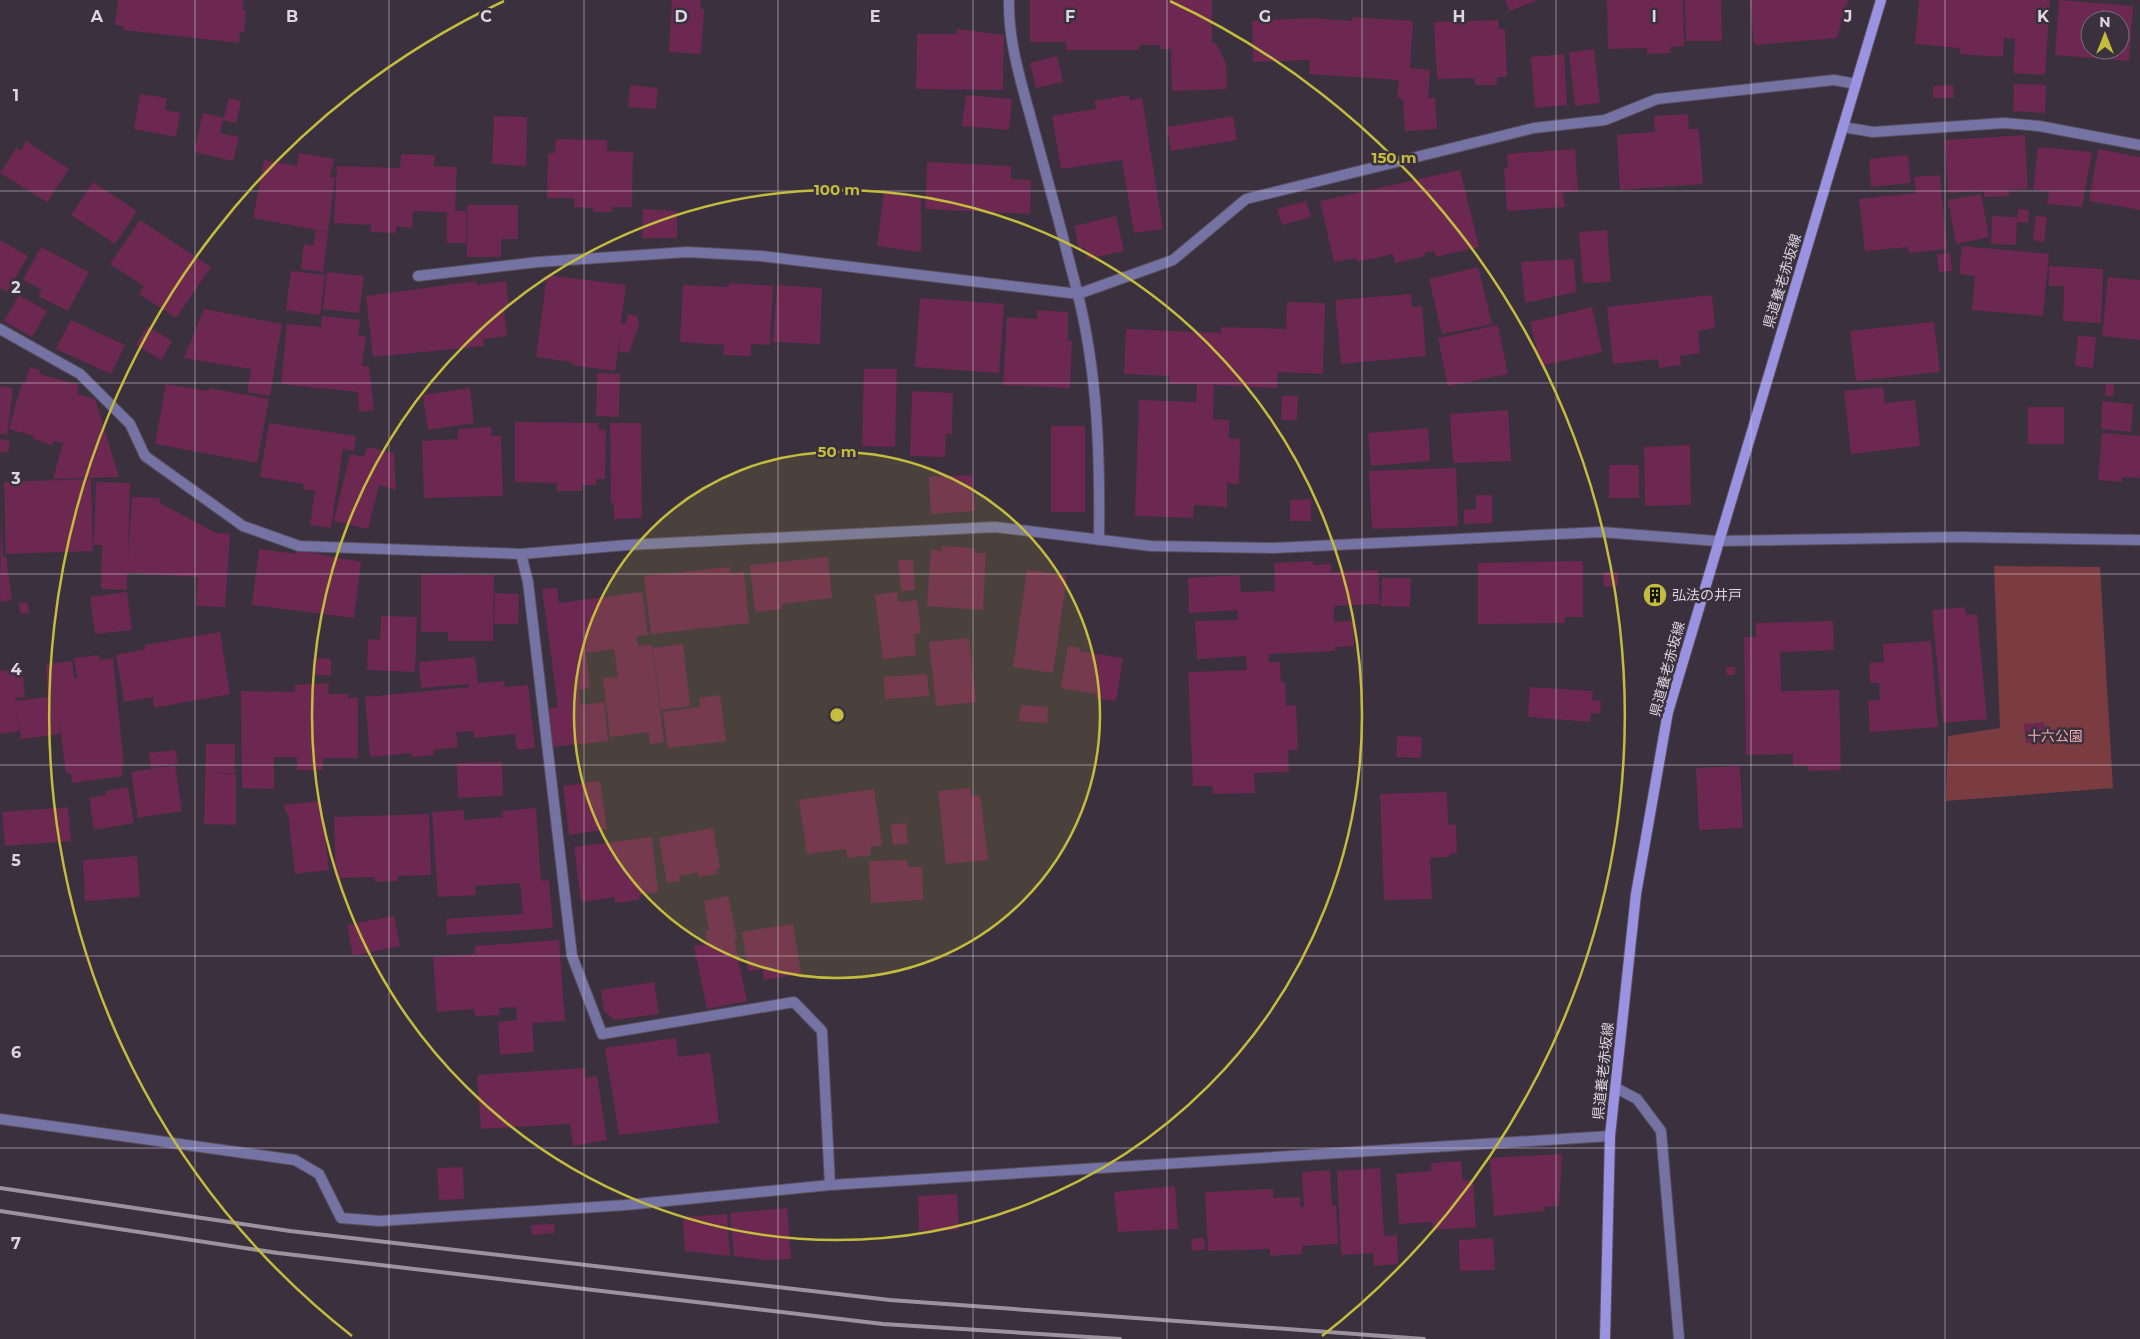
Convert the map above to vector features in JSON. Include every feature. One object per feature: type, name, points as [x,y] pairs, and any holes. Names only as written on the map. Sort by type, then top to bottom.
[{"type":"main road","name":"県道養老赤坂線","points":[[1605,1339],[1610,1136],[1636,894],[1668,712],[1717,541],[1881,0]]},
{"type":"street","points":[[1009,0],[1008,22],[1016,64],[1078,294],[1094,370],[1100,464],[1099,540]]},
{"type":"street","points":[[418,276],[538,262],[687,252],[761,256],[1078,294],[1173,260],[1246,199],[1534,128],[1605,120],[1657,99],[1834,80],[1856,84]]},
{"type":"street","points":[[1843,127],[1873,132],[2004,123],[2039,126],[2140,145]]},
{"type":"street","points":[[0,329],[80,374],[130,424],[145,456],[243,526],[299,546],[521,554],[627,545],[995,527],[1151,546],[1274,548],[1601,532],[1717,541],[1959,537],[2140,540]]},
{"type":"street","points":[[521,554],[528,582],[572,956],[602,1034],[794,1002],[822,1031],[830,1185]]},
{"type":"street","points":[[1616,1088],[1637,1099],[1661,1131],[1679,1339]]},
{"type":"street","points":[[0,1119],[294,1160],[319,1174],[341,1218],[380,1221],[626,1205],[830,1185],[1610,1136]]},
{"type":"green space","name":"十六公園","points":[[1994,566],[2100,567],[2113,788],[1946,801],[1948,736],[2000,728]]},
{"type":"building","points":[[118,0],[244,0],[242,10],[246,10],[244,32],[240,32],[239,43],[124,30],[124,26],[115,25]]},
{"type":"building","points":[[672,0],[701,0],[700,8],[704,9],[701,54],[669,52]]},
{"type":"building","points":[[1030,0],[1212,0],[1212,43],[1216,43],[1226,63],[1227,89],[1172,91],[1171,49],[1160,49],[1160,45],[1139,45],[1139,50],[1066,50],[1066,42],[1030,42]]},
{"type":"building","points":[[1505,0],[1537,0],[1510,11]]},
{"type":"building","points":[[1607,0],[1683,0],[1684,46],[1670,47],[1671,53],[1647,54],[1647,48],[1608,49]]},
{"type":"building","points":[[1685,0],[1721,0],[1722,41],[1686,41]]},
{"type":"building","points":[[1750,0],[1848,0],[1837,38],[1754,45]]},
{"type":"building","points":[[1919,0],[2050,0],[2045,75],[2013,73],[2015,39],[2004,38],[2003,57],[1959,54],[1960,48],[1915,44]]},
{"type":"building","points":[[2059,0],[2133,6],[2130,47],[2130,10],[2080,10],[2080,57],[2055,55]]},
{"type":"building","points":[[1353,17],[1413,21],[1410,68],[1430,70],[1428,98],[1435,98],[1437,129],[1405,131],[1403,99],[1397,98],[1399,80],[1309,74],[1310,60],[1253,62],[1252,21],[1313,18],[1352,21]]},
{"type":"building","points":[[1498,20],[1499,29],[1505,29],[1507,77],[1497,77],[1497,85],[1475,85],[1474,78],[1437,79],[1434,22]]},
{"type":"building","points":[[957,29],[1004,35],[1003,90],[916,89],[917,34],[957,34]]},
{"type":"building","points":[[1594,49],[1600,103],[1575,106],[1569,52]]},
{"type":"building","points":[[1564,54],[1567,105],[1535,108],[1531,57]]},
{"type":"building","points":[[1057,56],[1063,82],[1036,88],[1030,63]]},
{"type":"building","points":[[2014,84],[2046,85],[2045,113],[2013,111]]},
{"type":"building","points":[[630,85],[658,88],[656,109],[628,107]]},
{"type":"building","points":[[1953,85],[1954,98],[1933,98],[1933,86]]},
{"type":"building","points":[[140,94],[167,98],[165,110],[180,113],[176,137],[134,129]]},
{"type":"building","points":[[966,95],[1012,99],[1009,130],[962,126]]},
{"type":"building","points":[[1129,95],[1130,100],[1142,98],[1163,229],[1134,233],[1122,160],[1061,169],[1052,116],[1096,109],[1094,101]]},
{"type":"building","points":[[229,98],[241,101],[236,123],[223,120],[220,133],[239,137],[233,161],[194,152],[203,113],[224,118]]},
{"type":"building","points":[[1688,114],[1689,129],[1699,129],[1703,184],[1620,190],[1617,135],[1655,132],[1654,116]]},
{"type":"building","points":[[494,116],[527,117],[526,166],[492,164]]},
{"type":"building","points":[[1233,116],[1237,140],[1171,151],[1167,127]]},
{"type":"building","points":[[2025,135],[2028,189],[2009,190],[2009,196],[1984,197],[1984,191],[1948,193],[1945,140]]},
{"type":"building","points":[[556,139],[607,140],[607,151],[633,152],[632,207],[612,207],[612,212],[593,212],[593,208],[574,207],[574,198],[547,198],[548,153],[555,153]]},
{"type":"building","points":[[26,141],[69,169],[47,202],[0,173],[16,148],[21,151]]},
{"type":"building","points":[[2038,147],[2092,152],[2082,207],[2047,204],[2049,191],[2033,190]]},
{"type":"building","points":[[1575,149],[1578,191],[1563,193],[1565,207],[1507,211],[1504,168],[1508,168],[1507,154]]},
{"type":"building","points":[[2098,149],[2140,157],[2140,210],[2089,201]]},
{"type":"building","points":[[299,153],[334,159],[330,177],[335,177],[328,232],[253,218],[264,160],[297,166]]},
{"type":"building","points":[[401,154],[435,155],[434,166],[457,167],[455,211],[466,211],[466,243],[447,243],[447,212],[413,211],[412,228],[396,226],[396,233],[371,232],[371,225],[334,223],[337,166],[400,168]]},
{"type":"building","points":[[1908,155],[1911,183],[1871,187],[1869,159]]},
{"type":"building","points":[[927,162],[1011,166],[1011,179],[1031,180],[1030,214],[925,209]]},
{"type":"building","points":[[1460,170],[1479,247],[1436,257],[1434,251],[1424,253],[1425,256],[1395,263],[1393,254],[1357,262],[1356,258],[1334,262],[1320,201]]},
{"type":"building","points":[[1940,175],[1947,249],[1909,253],[1908,247],[1865,251],[1859,199],[1916,193],[1914,177]]},
{"type":"building","points":[[93,182],[137,211],[115,244],[71,215]]},
{"type":"building","points":[[884,193],[921,198],[921,252],[877,246]]},
{"type":"building","points":[[1981,194],[1989,237],[1956,244],[1948,200]]},
{"type":"building","points":[[1306,201],[1311,217],[1282,225],[1277,209]]},
{"type":"building","points":[[467,205],[518,205],[518,239],[501,239],[501,257],[467,257]]},
{"type":"building","points":[[643,209],[677,211],[677,238],[642,238]]},
{"type":"building","points":[[2018,209],[2029,210],[2028,223],[2017,222]]},
{"type":"building","points":[[1116,216],[1124,251],[1087,259],[1085,247],[1079,249],[1074,226]]},
{"type":"building","points":[[1992,216],[2017,217],[2016,245],[1991,244]]},
{"type":"building","points":[[2036,216],[2047,217],[2044,242],[2033,240]]},
{"type":"building","points":[[140,220],[211,267],[176,318],[139,294],[144,286],[110,264]]},
{"type":"building","points":[[316,230],[328,233],[323,272],[301,269],[304,244],[313,246]]},
{"type":"building","points":[[1607,230],[1611,282],[1583,283],[1579,232]]},
{"type":"building","points":[[0,240],[28,256],[7,292],[0,288]]},
{"type":"building","points":[[1962,246],[2049,254],[2043,316],[1972,310],[1975,276],[1959,274]]},
{"type":"building","points":[[41,247],[89,272],[68,311],[38,296],[42,290],[23,280]]},
{"type":"building","points":[[1950,253],[1952,271],[1939,272],[1937,254]]},
{"type":"building","points":[[1574,259],[1576,292],[1525,303],[1521,262]]},
{"type":"building","points":[[2049,266],[2103,269],[2101,323],[2063,321],[2064,286],[2049,286]]},
{"type":"building","points":[[1478,267],[1492,324],[1442,334],[1429,279]]},
{"type":"building","points":[[291,271],[325,275],[320,315],[286,310]]},
{"type":"building","points":[[327,272],[364,276],[359,313],[323,309]]},
{"type":"building","points":[[547,275],[626,285],[621,323],[626,323],[628,314],[637,316],[639,324],[629,353],[619,352],[620,335],[615,371],[572,365],[572,362],[536,357]]},
{"type":"building","points":[[2108,277],[2140,280],[2140,340],[2102,336]]},
{"type":"building","points":[[476,281],[477,285],[506,281],[509,308],[504,309],[507,336],[483,339],[484,346],[373,357],[366,296]]},
{"type":"building","points":[[729,283],[773,286],[770,345],[751,344],[751,356],[723,355],[724,345],[680,342],[683,285],[729,287]]},
{"type":"building","points":[[777,285],[822,288],[820,344],[773,342]]},
{"type":"building","points":[[1411,294],[1412,307],[1422,306],[1426,356],[1341,364],[1335,300]]},
{"type":"building","points":[[19,295],[47,311],[32,337],[4,321]]},
{"type":"building","points":[[1712,295],[1715,328],[1698,331],[1700,353],[1680,356],[1681,365],[1659,368],[1658,359],[1613,364],[1607,307]]},
{"type":"building","points":[[920,298],[1004,304],[999,373],[915,367]]},
{"type":"building","points":[[1287,302],[1325,303],[1323,374],[1278,372],[1277,388],[1214,385],[1213,419],[1229,420],[1229,438],[1240,439],[1239,484],[1227,483],[1227,507],[1194,505],[1193,518],[1135,516],[1139,400],[1196,402],[1197,384],[1169,384],[1169,376],[1124,374],[1126,329],[1221,333],[1221,327],[1286,329]]},
{"type":"building","points":[[1592,307],[1602,352],[1541,366],[1530,322]]},
{"type":"building","points":[[204,309],[282,324],[270,396],[247,392],[251,369],[184,358]]},
{"type":"building","points":[[1037,310],[1068,312],[1068,341],[1072,341],[1070,388],[1003,385],[1007,317],[1037,319]]},
{"type":"building","points":[[322,316],[360,320],[358,335],[366,336],[362,366],[369,366],[374,410],[359,412],[358,392],[281,384],[287,324],[321,327]]},
{"type":"building","points":[[71,320],[125,345],[111,374],[56,349]]},
{"type":"building","points":[[1934,322],[1940,372],[1856,381],[1850,331]]},
{"type":"building","points":[[1498,325],[1508,374],[1448,386],[1438,338]]},
{"type":"building","points":[[148,326],[172,341],[161,360],[136,345]]},
{"type":"building","points":[[2078,336],[2096,337],[2093,368],[2075,366]]},
{"type":"building","points":[[30,367],[40,370],[39,374],[79,385],[77,394],[95,399],[119,477],[53,479],[63,443],[53,441],[52,445],[33,439],[34,436],[9,429],[22,382],[25,383]]},
{"type":"building","points":[[864,369],[897,369],[895,447],[862,446]]},
{"type":"building","points":[[597,373],[620,374],[619,417],[596,416]]},
{"type":"building","points":[[166,384],[208,391],[209,388],[269,399],[257,463],[155,444]]},
{"type":"building","points":[[2106,384],[2114,384],[2113,397],[2105,396]]},
{"type":"building","points":[[0,386],[13,388],[7,435],[0,434]]},
{"type":"building","points":[[1883,387],[1885,403],[1915,400],[1920,446],[1851,454],[1844,391]]},
{"type":"building","points":[[470,388],[474,423],[428,430],[423,395]]},
{"type":"building","points":[[912,391],[953,393],[952,434],[946,434],[945,457],[910,456]]},
{"type":"building","points":[[1282,396],[1298,396],[1297,420],[1281,420]]},
{"type":"building","points":[[2102,401],[2133,404],[2131,432],[2101,429]]},
{"type":"building","points":[[2028,407],[2064,407],[2064,444],[2028,444]]},
{"type":"building","points":[[1508,410],[1511,461],[1453,463],[1450,414]]},
{"type":"building","points":[[515,422],[599,423],[598,429],[606,430],[605,479],[596,479],[596,485],[582,485],[582,491],[557,491],[557,483],[515,482]]},
{"type":"building","points":[[269,423],[356,436],[354,451],[343,449],[331,528],[310,525],[315,491],[303,489],[304,484],[260,477]]},
{"type":"building","points":[[610,423],[641,423],[642,518],[614,519],[614,503],[611,503]]},
{"type":"building","points":[[1051,426],[1085,426],[1085,512],[1051,512]]},
{"type":"building","points":[[491,427],[491,436],[501,436],[503,496],[424,498],[422,441],[458,439],[458,429]]},
{"type":"building","points":[[1428,428],[1430,461],[1371,466],[1368,433]]},
{"type":"building","points":[[2102,433],[2140,436],[2140,478],[2122,477],[2122,482],[2098,480]]},
{"type":"building","points":[[0,439],[10,440],[8,453],[0,452]]},
{"type":"building","points":[[1690,445],[1691,505],[1645,506],[1644,447]]},
{"type":"building","points":[[367,447],[394,453],[396,490],[379,485],[368,529],[334,521],[350,454],[364,457]]},
{"type":"building","points":[[1609,465],[1639,465],[1639,498],[1609,498]]},
{"type":"building","points":[[1456,468],[1458,526],[1372,529],[1369,471]]},
{"type":"building","points":[[972,475],[975,511],[931,514],[929,477]]},
{"type":"building","points":[[91,479],[93,551],[6,554],[4,482]]},
{"type":"building","points":[[96,482],[130,483],[128,559],[132,497],[160,498],[160,503],[216,533],[230,534],[225,607],[196,606],[198,577],[127,573],[127,590],[101,589],[102,545],[94,545]]},
{"type":"building","points":[[1476,495],[1492,495],[1492,523],[1464,524],[1464,510],[1476,509]]},
{"type":"building","points":[[1311,499],[1311,521],[1290,521],[1290,500]]},
{"type":"building","points":[[1,514],[3,557],[6,556],[12,600],[0,602]]},
{"type":"building","points":[[942,546],[975,548],[974,553],[986,553],[983,610],[927,606],[931,550],[941,551]]},
{"type":"building","points":[[259,549],[296,554],[297,550],[361,562],[354,618],[252,605]]},
{"type":"building","points":[[828,557],[832,598],[781,604],[782,609],[755,612],[750,565]]},
{"type":"building","points":[[898,560],[913,560],[915,590],[901,591]]},
{"type":"building","points":[[1313,561],[1313,565],[1331,564],[1331,572],[1378,570],[1380,604],[1334,606],[1334,622],[1353,621],[1354,646],[1335,647],[1335,651],[1269,654],[1269,662],[1280,662],[1281,682],[1285,682],[1286,706],[1296,705],[1298,750],[1288,750],[1289,772],[1254,773],[1255,793],[1213,794],[1213,786],[1193,786],[1188,672],[1247,670],[1246,656],[1197,659],[1195,621],[1238,620],[1238,610],[1189,613],[1188,578],[1240,575],[1241,592],[1275,591],[1274,563]]},
{"type":"building","points":[[1583,561],[1583,617],[1565,617],[1565,623],[1478,624],[1478,563]]},
{"type":"building","points":[[730,567],[730,573],[744,572],[749,623],[651,634],[644,576]]},
{"type":"building","points":[[1027,570],[1067,575],[1053,673],[1013,667]]},
{"type":"building","points":[[1603,572],[1618,572],[1618,586],[1604,587]]},
{"type":"building","points":[[421,574],[494,575],[493,641],[448,641],[448,632],[421,632]]},
{"type":"building","points":[[1382,578],[1411,578],[1410,607],[1381,606]]},
{"type":"building","name":"弘法の井戸","points":[[1646,585],[1664,585],[1664,604],[1646,604]]},
{"type":"building","points":[[557,588],[559,603],[642,592],[648,635],[636,636],[638,646],[652,645],[664,742],[650,744],[649,732],[610,737],[603,678],[618,677],[614,649],[586,653],[590,688],[579,690],[581,705],[604,702],[608,741],[553,747],[549,708],[558,707],[542,589]]},
{"type":"building","points":[[127,592],[132,630],[95,634],[90,597]]},
{"type":"building","points":[[897,592],[898,602],[917,600],[921,633],[914,634],[916,655],[883,659],[875,595]]},
{"type":"building","points":[[495,593],[519,594],[518,624],[494,624]]},
{"type":"building","points":[[27,602],[29,613],[21,614],[19,603]]},
{"type":"building","points":[[1965,607],[1966,615],[1977,614],[1987,719],[1943,723],[1932,610]]},
{"type":"building","points":[[381,616],[417,617],[415,672],[367,670],[368,639],[380,640]]},
{"type":"building","points":[[1833,621],[1834,650],[1780,652],[1781,691],[1839,690],[1841,770],[1809,771],[1808,766],[1793,766],[1793,754],[1746,755],[1744,637],[1756,637],[1756,623]]},
{"type":"building","points":[[220,632],[230,694],[154,708],[153,697],[124,702],[116,655],[145,649],[145,645]]},
{"type":"building","points":[[969,638],[976,702],[936,706],[929,642]]},
{"type":"building","points":[[1931,641],[1938,727],[1870,732],[1868,701],[1880,700],[1879,683],[1870,683],[1869,663],[1884,662],[1883,644]]},
{"type":"building","points":[[683,644],[690,706],[661,710],[653,648]]},
{"type":"building","points":[[1068,646],[1080,648],[1080,651],[1123,658],[1116,701],[1096,698],[1096,694],[1061,688]]},
{"type":"building","points":[[99,655],[100,660],[113,658],[124,766],[121,766],[123,776],[72,783],[71,773],[66,773],[59,720],[60,734],[21,739],[16,708],[19,731],[0,734],[0,671],[22,669],[25,697],[15,698],[15,701],[48,697],[46,664],[72,661],[74,678],[77,678],[74,658]]},
{"type":"building","points":[[475,657],[478,683],[504,681],[505,687],[528,685],[535,748],[517,750],[515,734],[474,738],[473,731],[456,732],[458,747],[434,750],[434,755],[412,757],[411,753],[370,757],[365,697],[469,687],[469,684],[421,688],[419,662]]},
{"type":"building","points":[[315,658],[331,659],[331,675],[315,675]]},
{"type":"building","points":[[1726,667],[1735,667],[1735,675],[1727,675]]},
{"type":"building","points":[[927,674],[929,696],[885,699],[884,677]]},
{"type":"building","points":[[329,683],[328,694],[348,694],[348,698],[358,698],[358,758],[323,758],[323,770],[297,770],[297,757],[274,757],[274,789],[242,788],[241,691],[295,692],[295,685]]},
{"type":"building","points":[[1530,687],[1593,691],[1592,700],[1601,701],[1600,714],[1591,713],[1590,722],[1528,717]]},
{"type":"building","points":[[720,695],[726,741],[668,748],[663,712],[700,707],[699,698]]},
{"type":"building","points":[[1021,705],[1048,707],[1047,723],[1019,721]]},
{"type":"building","points":[[2044,722],[2046,741],[2026,743],[2024,724]]},
{"type":"building","points":[[1397,736],[1422,737],[1421,758],[1396,757]]},
{"type":"building","points":[[206,744],[235,744],[235,773],[210,774],[236,774],[236,825],[204,824]]},
{"type":"building","points":[[175,750],[178,763],[151,768],[149,753]]},
{"type":"building","points":[[502,762],[503,796],[458,798],[457,763]]},
{"type":"building","points":[[175,765],[182,811],[138,818],[131,772]]},
{"type":"building","points":[[1740,766],[1743,828],[1699,830],[1696,768]]},
{"type":"building","points":[[600,781],[607,829],[569,835],[563,786]]},
{"type":"building","points":[[128,787],[134,823],[94,830],[89,798],[106,795],[106,791]]},
{"type":"building","points":[[970,788],[971,796],[980,795],[988,860],[946,864],[938,791]]},
{"type":"building","points":[[874,789],[882,845],[870,847],[871,855],[847,858],[846,849],[807,854],[799,800]]},
{"type":"building","points":[[1447,792],[1448,825],[1456,824],[1457,853],[1449,854],[1449,857],[1430,858],[1432,899],[1384,900],[1380,794]]},
{"type":"building","points":[[321,801],[329,870],[295,874],[288,813],[286,814],[284,805]]},
{"type":"building","points":[[68,807],[71,841],[5,846],[2,812]]},
{"type":"building","points":[[536,808],[541,881],[549,880],[553,928],[447,935],[446,919],[523,914],[520,883],[475,886],[476,895],[438,897],[432,812],[464,810],[464,820],[503,817],[502,811]]},
{"type":"building","points":[[429,814],[431,875],[397,876],[398,881],[375,882],[375,877],[336,878],[334,817]]},
{"type":"building","points":[[906,823],[908,843],[893,845],[891,825]]},
{"type":"building","points":[[713,828],[720,868],[716,870],[717,874],[698,877],[697,872],[679,876],[680,881],[667,883],[659,838]]},
{"type":"building","points":[[652,837],[658,892],[639,895],[639,900],[615,903],[615,897],[581,902],[574,847]]},
{"type":"building","points":[[137,856],[140,897],[85,901],[83,860]]},
{"type":"building","points":[[906,860],[909,867],[922,867],[923,900],[871,903],[869,861]]},
{"type":"building","points":[[728,896],[737,939],[734,939],[747,1001],[707,1009],[694,946],[708,944],[705,931],[720,928],[709,930],[704,901]]},
{"type":"building","points":[[394,916],[400,946],[353,956],[347,925]]},
{"type":"building","points":[[793,924],[801,974],[764,980],[762,969],[748,971],[742,932]]},
{"type":"building","points":[[559,940],[565,1021],[532,1023],[534,1052],[500,1055],[498,1022],[517,1020],[516,1007],[499,1008],[500,1015],[475,1016],[474,1009],[437,1012],[433,957],[475,954],[475,946]]},
{"type":"building","points":[[654,982],[659,1014],[614,1020],[604,1011],[601,990]]},
{"type":"building","points":[[676,1038],[678,1057],[710,1053],[719,1123],[619,1135],[605,1048]]},
{"type":"building","points":[[585,1068],[586,1078],[597,1076],[607,1140],[573,1146],[570,1124],[481,1129],[477,1075]]},
{"type":"building","points":[[1562,1154],[1559,1206],[1544,1207],[1545,1211],[1494,1216],[1490,1158]]},
{"type":"building","points":[[1461,1161],[1463,1181],[1473,1179],[1476,1227],[1433,1230],[1432,1222],[1399,1224],[1396,1174],[1431,1171],[1431,1163]]},
{"type":"building","points":[[463,1167],[464,1199],[439,1200],[437,1168]]},
{"type":"building","points":[[1380,1168],[1384,1236],[1397,1235],[1398,1264],[1374,1266],[1373,1253],[1341,1255],[1337,1171]]},
{"type":"building","points":[[1330,1170],[1332,1206],[1336,1205],[1338,1244],[1302,1246],[1302,1254],[1270,1256],[1270,1249],[1208,1251],[1205,1192],[1273,1189],[1273,1198],[1300,1197],[1300,1207],[1304,1207],[1302,1172]]},
{"type":"building","points":[[1175,1186],[1178,1229],[1118,1232],[1114,1192]]},
{"type":"building","points":[[957,1194],[959,1230],[919,1231],[918,1196]]},
{"type":"building","points":[[787,1208],[791,1259],[766,1260],[734,1256],[730,1213]]},
{"type":"building","points":[[727,1214],[730,1256],[685,1251],[683,1217]]},
{"type":"building","points":[[554,1224],[555,1233],[532,1235],[531,1225]]},
{"type":"building","points":[[1204,1238],[1205,1249],[1192,1251],[1191,1239]]},
{"type":"building","points":[[1493,1238],[1495,1270],[1460,1271],[1459,1240]]},
{"type":"railway","points":[[0,1188],[290,1231],[890,1300],[1424,1339]]},
{"type":"railway","points":[[0,1211],[278,1253],[883,1324],[1120,1339]]},
{"type":"place","name":"弘法の井戸","points":[[1655,595]]}]
